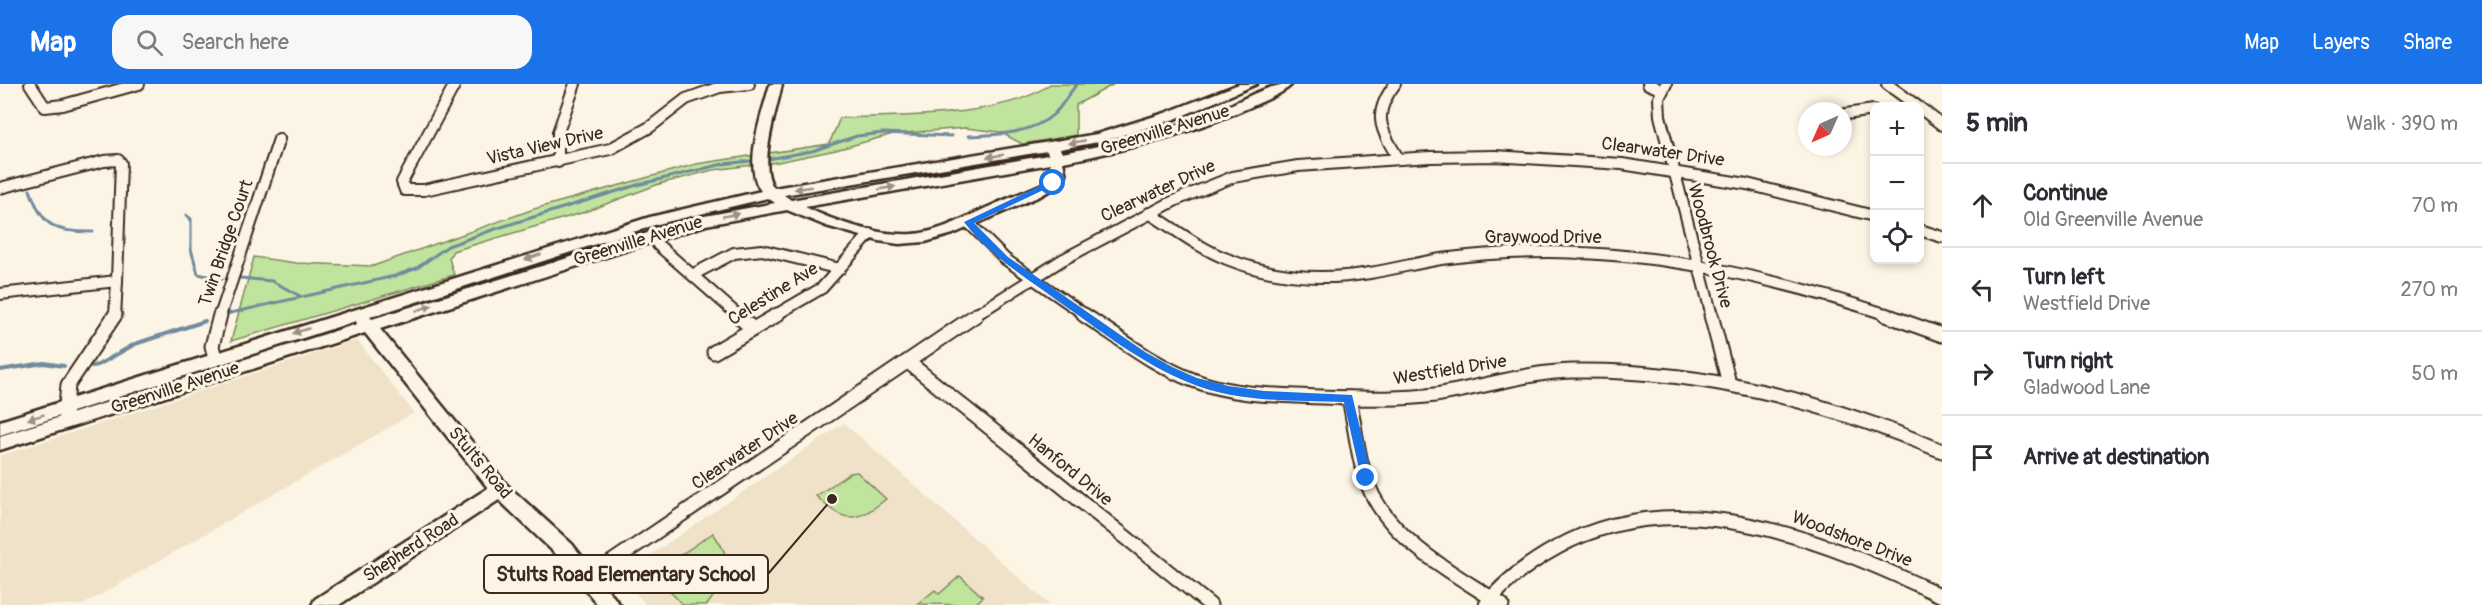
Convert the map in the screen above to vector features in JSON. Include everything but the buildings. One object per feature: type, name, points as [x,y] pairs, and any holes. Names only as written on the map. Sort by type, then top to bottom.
[{"type":"main road","points":[[776,84],[761,161],[762,181],[771,193],[806,214],[870,234],[894,239],[917,239],[968,222],[1053,183],[1059,176],[1054,153]]},
{"type":"main road","name":"Greenville Avenue","points":[[0,443],[65,415],[215,358],[363,319],[723,216],[1054,153],[1127,131],[1251,84]]},
{"type":"main road","name":"Greenville Avenue","points":[[0,428],[65,415],[363,319],[655,220],[771,193],[1146,140],[1234,108],[1286,84]]},
{"type":"main road","name":"Stults Road","points":[[363,319],[500,490],[547,532],[610,605]]},
{"type":"main road","name":"Shepherd Road","points":[[322,605],[500,490]]},
{"type":"street","points":[[30,84],[45,107],[63,105],[139,84]]},
{"type":"street","name":"Vista View Drive","points":[[455,84],[402,182],[405,190],[424,189],[610,149],[650,127],[680,103],[720,86],[749,84]]},
{"type":"street","points":[[558,162],[555,148],[556,133],[575,84]]},
{"type":"street","points":[[1395,84],[1383,99],[1379,116],[1383,134],[1398,158]]},
{"type":"street","points":[[1648,84],[1663,87]]},
{"type":"street","points":[[1887,84],[1912,102]]},
{"type":"street","name":"Woodbrook Drive","points":[[1663,87],[1658,109],[1729,383]]},
{"type":"street","points":[[1852,113],[1870,111]]},
{"type":"street","points":[[1924,111],[1942,125]]},
{"type":"street","name":"Twin Bridge Court","points":[[215,358],[212,346],[218,321],[279,139]]},
{"type":"street","name":"Clearwater Drive","points":[[588,578],[1031,278],[1092,242],[1149,213],[1204,188],[1247,173],[1398,158],[1471,154],[1523,155],[1672,169],[1757,185],[1870,215]]},
{"type":"street","points":[[0,188],[104,161],[118,160],[121,163],[115,318],[73,375],[68,385],[65,415]]},
{"type":"street","name":"Graywood Drive","points":[[1149,213],[1226,259],[1251,267],[1331,277],[1358,275],[1440,259],[1527,252],[1587,253],[1699,265],[1812,291],[1942,335]]},
{"type":"street","name":"Westfield Drive","points":[[968,222],[1005,259],[1142,355],[1195,381],[1228,390],[1264,395],[1348,398],[1428,396],[1532,375],[1569,371],[1624,371],[1682,375],[1729,383],[1845,414],[1942,451]]},
{"type":"street","points":[[1924,231],[1942,237]]},
{"type":"street","name":"Celestine Ave","points":[[714,352],[822,288],[870,234]]},
{"type":"street","points":[[652,236],[658,245],[753,329]]},
{"type":"street","points":[[692,275],[734,253],[762,250],[840,269]]},
{"type":"street","points":[[0,294],[117,281]]},
{"type":"street","name":"Hanford Drive","points":[[908,362],[1210,605]]},
{"type":"street","points":[[1348,398],[1366,478],[1373,497],[1386,516],[1419,548],[1493,603]]},
{"type":"street","name":"Woodshore Drive","points":[[1493,603],[1509,578],[1555,546],[1609,526],[1639,520],[1683,517],[1752,525],[1819,542],[1869,560],[1942,596]]},
{"type":"shaded area","points":[[357,340],[414,413],[83,605],[0,605],[0,456]]},
{"type":"shaded area","points":[[844,423],[1050,605],[646,605],[621,575]]},
{"type":"green space","points":[[1050,84],[1114,84],[1076,105],[1076,135],[1022,144],[1000,132],[965,128],[893,134],[836,150],[778,162],[713,170],[659,184],[585,212],[453,251],[449,258],[454,275],[231,341],[254,257],[296,263],[373,266],[534,209],[696,164],[829,144],[840,118],[919,115],[979,109],[1030,95]]},
{"type":"green space","points":[[857,472],[886,499],[866,513],[850,517],[842,515],[816,496],[850,473]]},
{"type":"green space","points":[[713,533],[725,554],[727,570],[725,577],[707,605],[683,605],[655,576],[657,571]]},
{"type":"green space","points":[[960,576],[983,597],[974,605],[918,604],[935,590],[939,594]]},
{"type":"waterway","points":[[968,136],[1013,132],[1035,126],[1054,114],[1077,84]]},
{"type":"waterway","points":[[768,159],[812,151],[857,136],[883,133],[952,136]]},
{"type":"waterway","points":[[226,314],[395,276],[417,268],[448,246],[495,229],[637,185],[723,164],[750,161]]},
{"type":"waterway","points":[[30,190],[45,220],[52,225],[69,231],[93,232]]},
{"type":"waterway","points":[[186,215],[191,219],[191,249],[198,274],[222,279]]},
{"type":"waterway","points":[[240,278],[272,281],[300,296]]},
{"type":"waterway","points":[[83,368],[98,365],[135,344],[205,321]]},
{"type":"waterway","points":[[0,370],[44,363],[64,366]]},
{"type":"place","name":"Stults Road Elementary School","points":[[832,499]]},
{"type":"route","points":[[1053,183],[968,222],[1005,259],[1142,355],[1169,370],[1195,381],[1228,390],[1264,395],[1348,398],[1366,478]]}]
